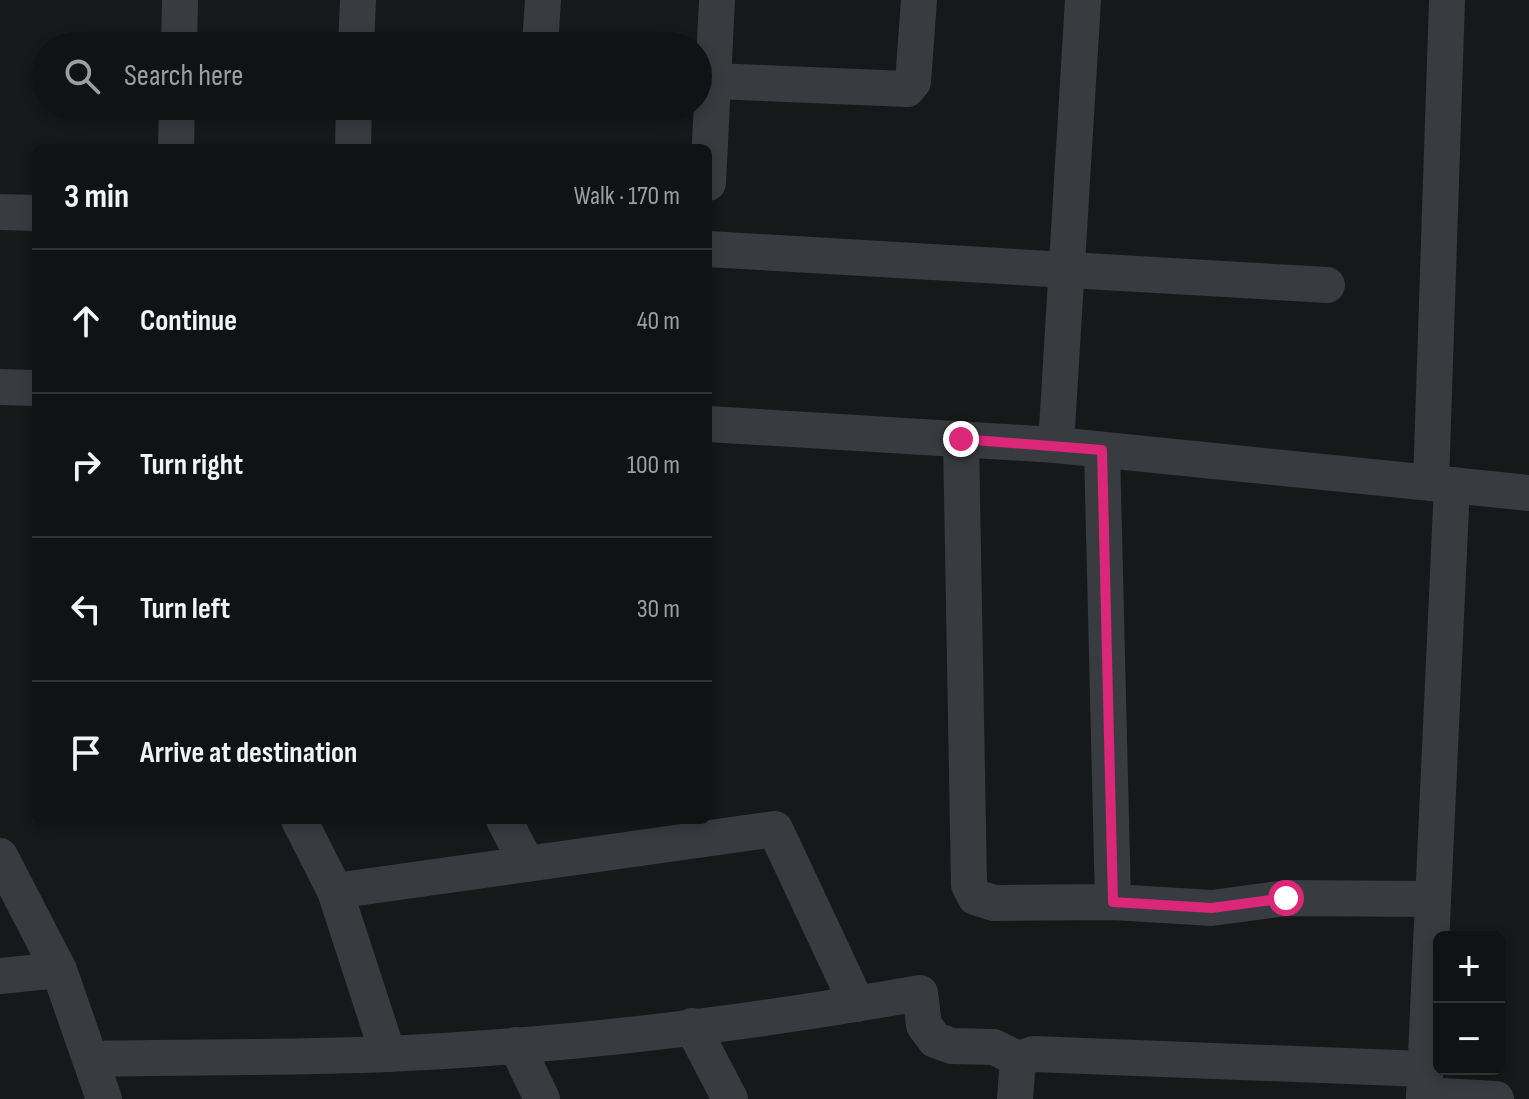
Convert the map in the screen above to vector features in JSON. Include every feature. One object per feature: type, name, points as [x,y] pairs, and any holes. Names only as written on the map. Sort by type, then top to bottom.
[{"type":"street","points":[[179,32],[180,0]]},
{"type":"street","points":[[357,32],[358,0]]},
{"type":"street","points":[[541,32],[543,0]]},
{"type":"street","points":[[712,101],[717,0]]},
{"type":"street","points":[[713,81],[907,89],[913,82],[919,0]]},
{"type":"street","points":[[1056,445],[1083,0]]},
{"type":"street","points":[[1424,1087],[1442,484],[1447,0]]},
{"type":"street","points":[[176,144],[177,120]]},
{"type":"street","points":[[353,144],[354,120]]},
{"type":"street","points":[[710,144],[711,120]]},
{"type":"street","points":[[0,212],[32,213]]},
{"type":"street","points":[[712,249],[1327,285]]},
{"type":"street","points":[[0,387],[32,388]]},
{"type":"street","points":[[712,424],[1056,445],[1529,493]]},
{"type":"street","points":[[961,439],[969,885],[975,897],[994,903],[1113,902],[1212,908],[1286,898],[1432,899]]},
{"type":"street","points":[[1102,450],[1113,902]]},
{"type":"street","points":[[301,824],[335,891],[388,1054]]},
{"type":"street","points":[[506,824],[527,864]]},
{"type":"street","points":[[335,891],[775,829],[857,1004]]},
{"type":"street","points":[[0,856],[59,970],[104,1099]]},
{"type":"street","points":[[0,976],[59,970]]},
{"type":"street","points":[[90,1059],[388,1054],[516,1045],[692,1026],[920,993],[924,1025],[935,1040],[952,1046],[994,1047],[1018,1059],[1034,1054],[1424,1087],[1496,1099]]},
{"type":"street","points":[[692,1026],[730,1099]]},
{"type":"street","points":[[516,1045],[542,1099]]},
{"type":"street","points":[[1015,1099],[1018,1059]]},
{"type":"route","points":[[961,439],[1102,450],[1113,902],[1212,908],[1286,898]]}]
